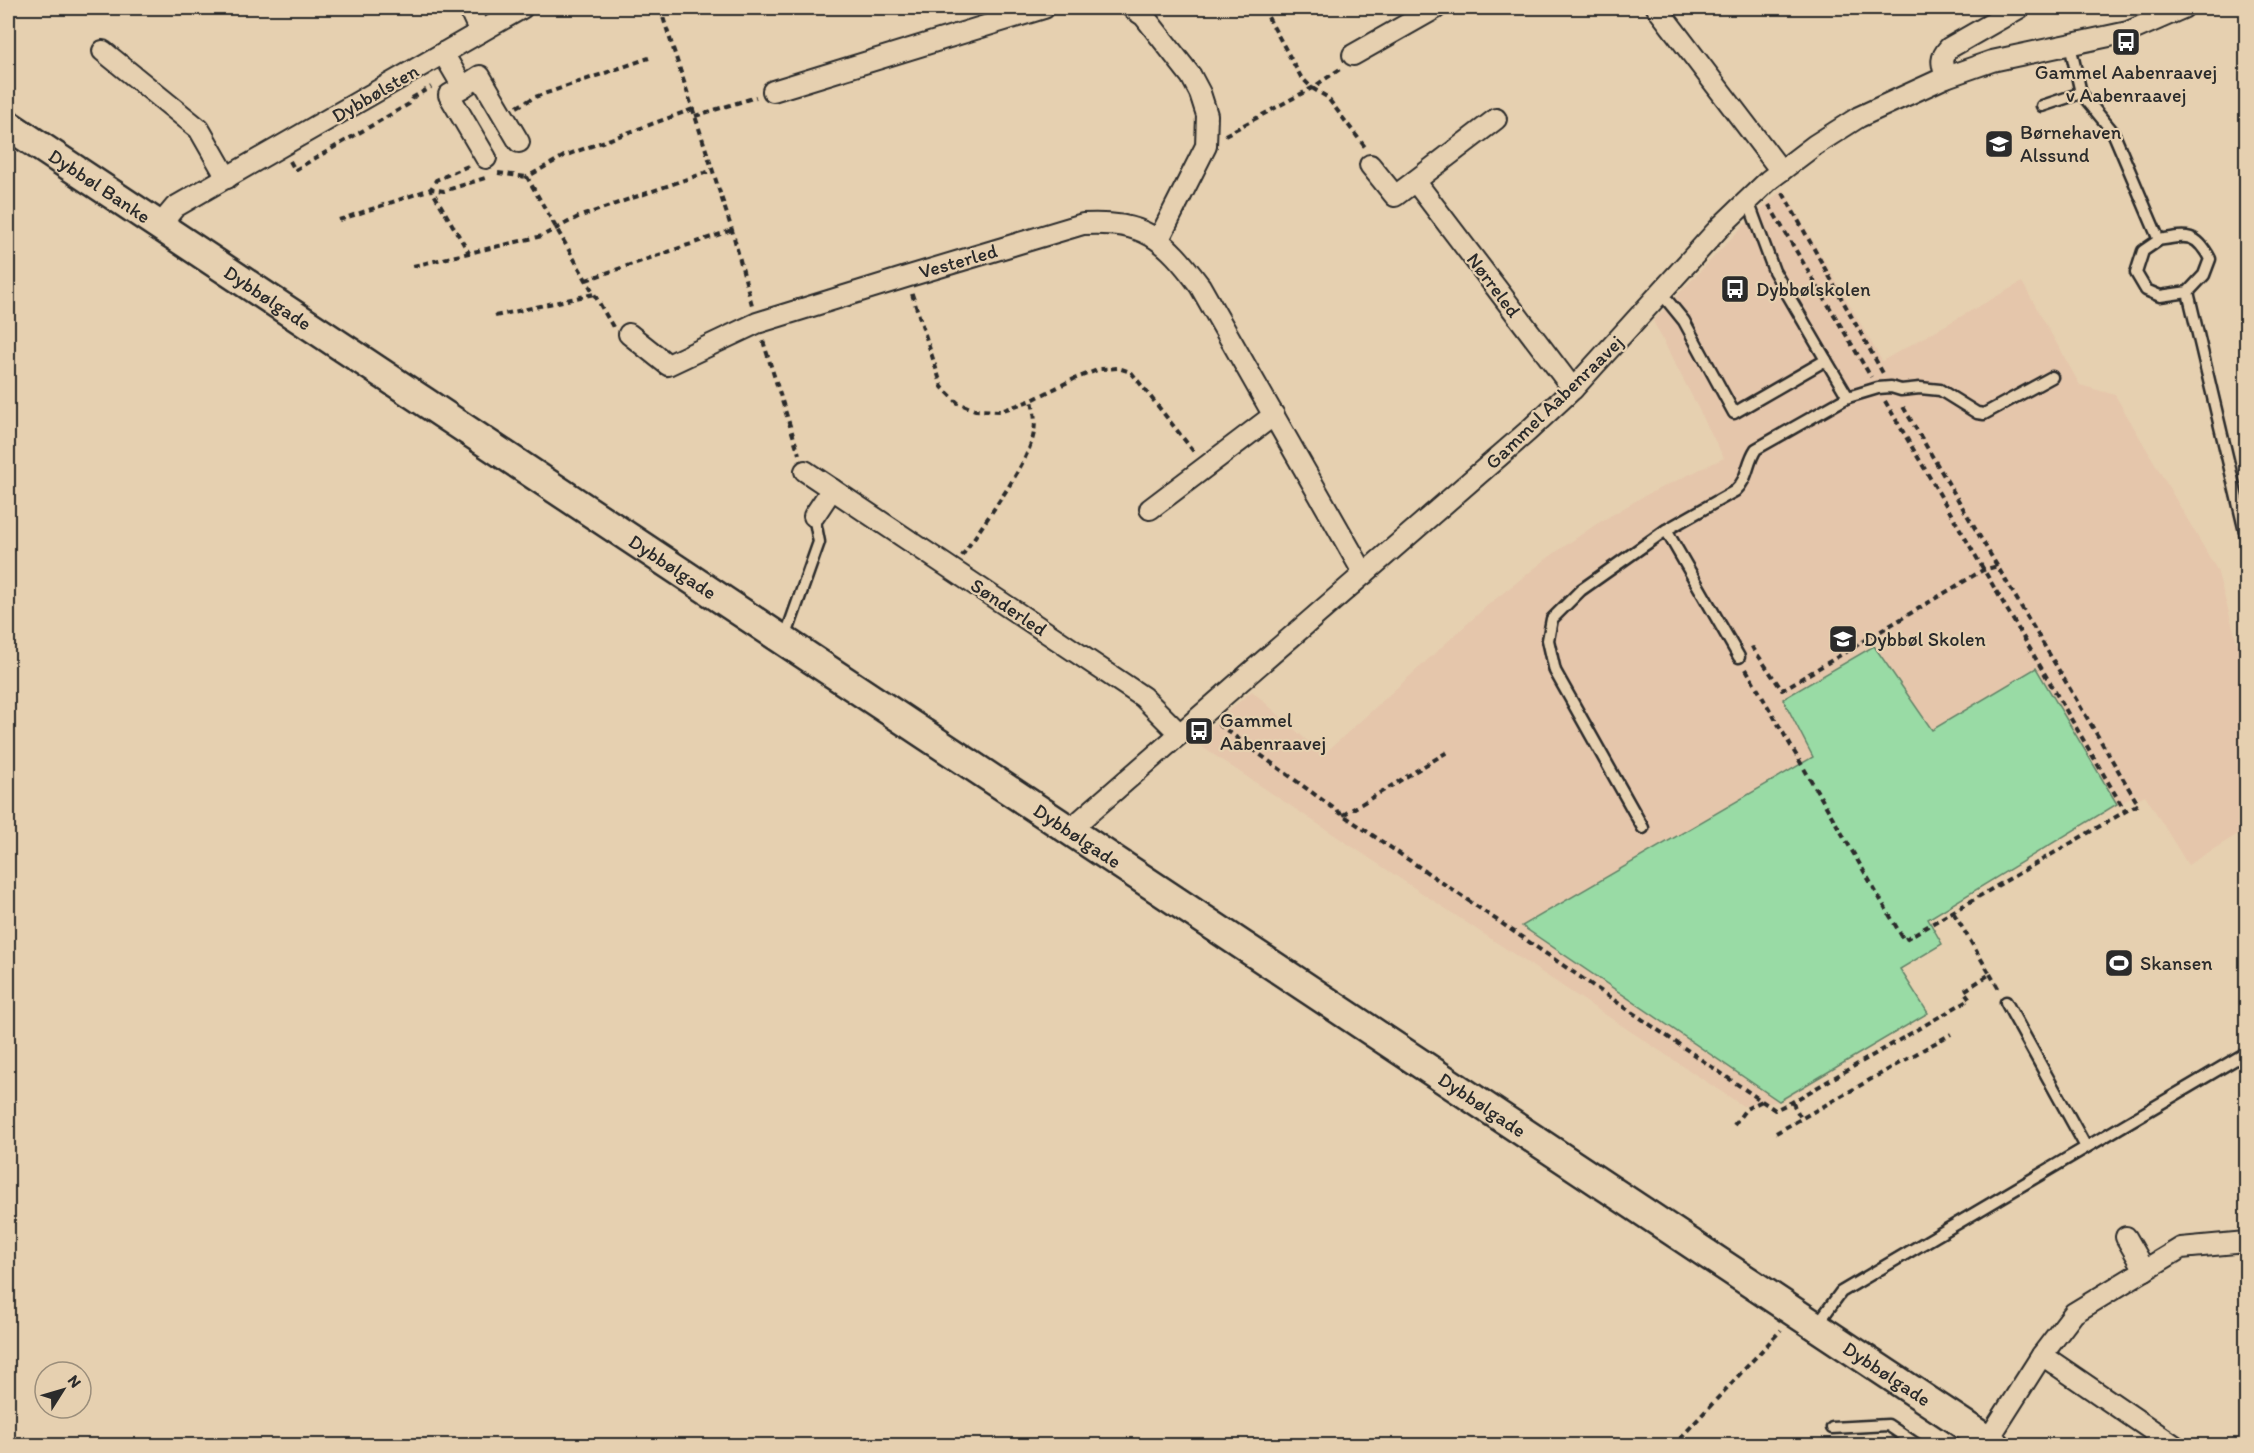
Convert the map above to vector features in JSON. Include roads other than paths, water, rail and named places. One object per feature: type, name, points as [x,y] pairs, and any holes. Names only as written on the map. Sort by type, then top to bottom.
[{"type":"street","points":[[470,8],[480,32]]},
{"type":"street","name":"Dybbølsten","points":[[160,225],[175,207],[522,8]]},
{"type":"street","points":[[773,91],[1044,8]]},
{"type":"street","points":[[1132,8],[1144,16],[1191,76],[1208,115],[1206,146],[1159,239]]},
{"type":"street","points":[[1353,56],[1436,8]]},
{"type":"street","points":[[1657,8],[1775,176]]},
{"type":"street","points":[[1946,78],[1942,55],[1949,48],[2019,8]]},
{"type":"street","name":"Gammel Aabenraavej","points":[[1070,832],[1202,713],[1527,432],[1573,389],[1662,294],[1721,226],[1775,176],[1815,145],[1859,117],[1946,78],[1992,61],[2128,32],[2183,8]]},
{"type":"street","points":[[103,51],[199,129],[227,178]]},
{"type":"street","points":[[443,53],[463,87]]},
{"type":"street","points":[[486,158],[449,95],[480,76],[519,142]]},
{"type":"street","points":[[1370,165],[1395,196],[1496,118]]},
{"type":"street","name":"Dybbøl Banke","points":[[8,126],[160,225]]},
{"type":"street","name":"Nørreled","points":[[1415,181],[1573,389]]},
{"type":"street","name":"Vesterled","points":[[629,334],[668,365],[757,323],[906,276],[1083,224],[1110,223],[1131,226],[1159,239],[1181,260],[1200,286],[1364,574]]},
{"type":"street","name":"Dybbølgade","points":[[160,225],[1991,1444]]},
{"type":"street","points":[[1150,509],[1274,416]]},
{"type":"street","name":"Sønderled","points":[[805,471],[1143,697],[1180,734]]},
{"type":"street","points":[[814,516],[832,489]]},
{"type":"street","points":[[2126,1237],[2145,1270]]},
{"type":"street","points":[[1991,1444],[2042,1355],[2074,1313],[2181,1248],[2247,1242]]},
{"type":"street","points":[[2042,1355],[2175,1446]]},
{"type":"lane","points":[[2070,45],[2081,93],[2113,132],[2160,240]]},
{"type":"lane","points":[[2042,106],[2081,93]]},
{"type":"lane","points":[[1748,201],[1774,271],[1848,397]]},
{"type":"lane","points":[[2186,235],[2202,244],[2210,259],[2204,276],[2188,292],[2160,296],[2146,290],[2136,273],[2143,251],[2160,240],[2186,235]]},
{"type":"lane","points":[[2188,292],[2247,536]]},
{"type":"lane","points":[[1662,294],[1684,321],[1734,413],[1826,360]]},
{"type":"lane","points":[[1643,828],[1556,671],[1548,640],[1552,618],[1581,590],[1666,530],[1735,491],[1744,483],[1749,459],[1756,449],[1848,397],[1878,388],[1891,387],[1901,390],[1920,388],[1940,390],[1977,414],[1984,414],[2052,377]]},
{"type":"lane","points":[[784,641],[819,542],[814,516]]},
{"type":"lane","points":[[1666,530],[1739,657]]},
{"type":"lane","points":[[2007,1002],[2086,1147]]},
{"type":"lane","points":[[1806,1320],[1841,1292],[2247,1053]]},
{"type":"lane","points":[[1832,1428],[1888,1425],[1919,1446]]},
{"type":"place","name":"Gammel Aabenraavej v Aabenraavej","points":[[2126,42]]},
{"type":"place","name":"Børnehaven Alssund","points":[[1999,144]]},
{"type":"place","name":"Dybbølskolen","points":[[1735,289]]},
{"type":"place","name":"Dybbøl Skolen","points":[[1843,639]]},
{"type":"place","name":"Gammel Aabenraavej","points":[[1199,731]]},
{"type":"place","name":"Skansen","points":[[2119,963]]}]
